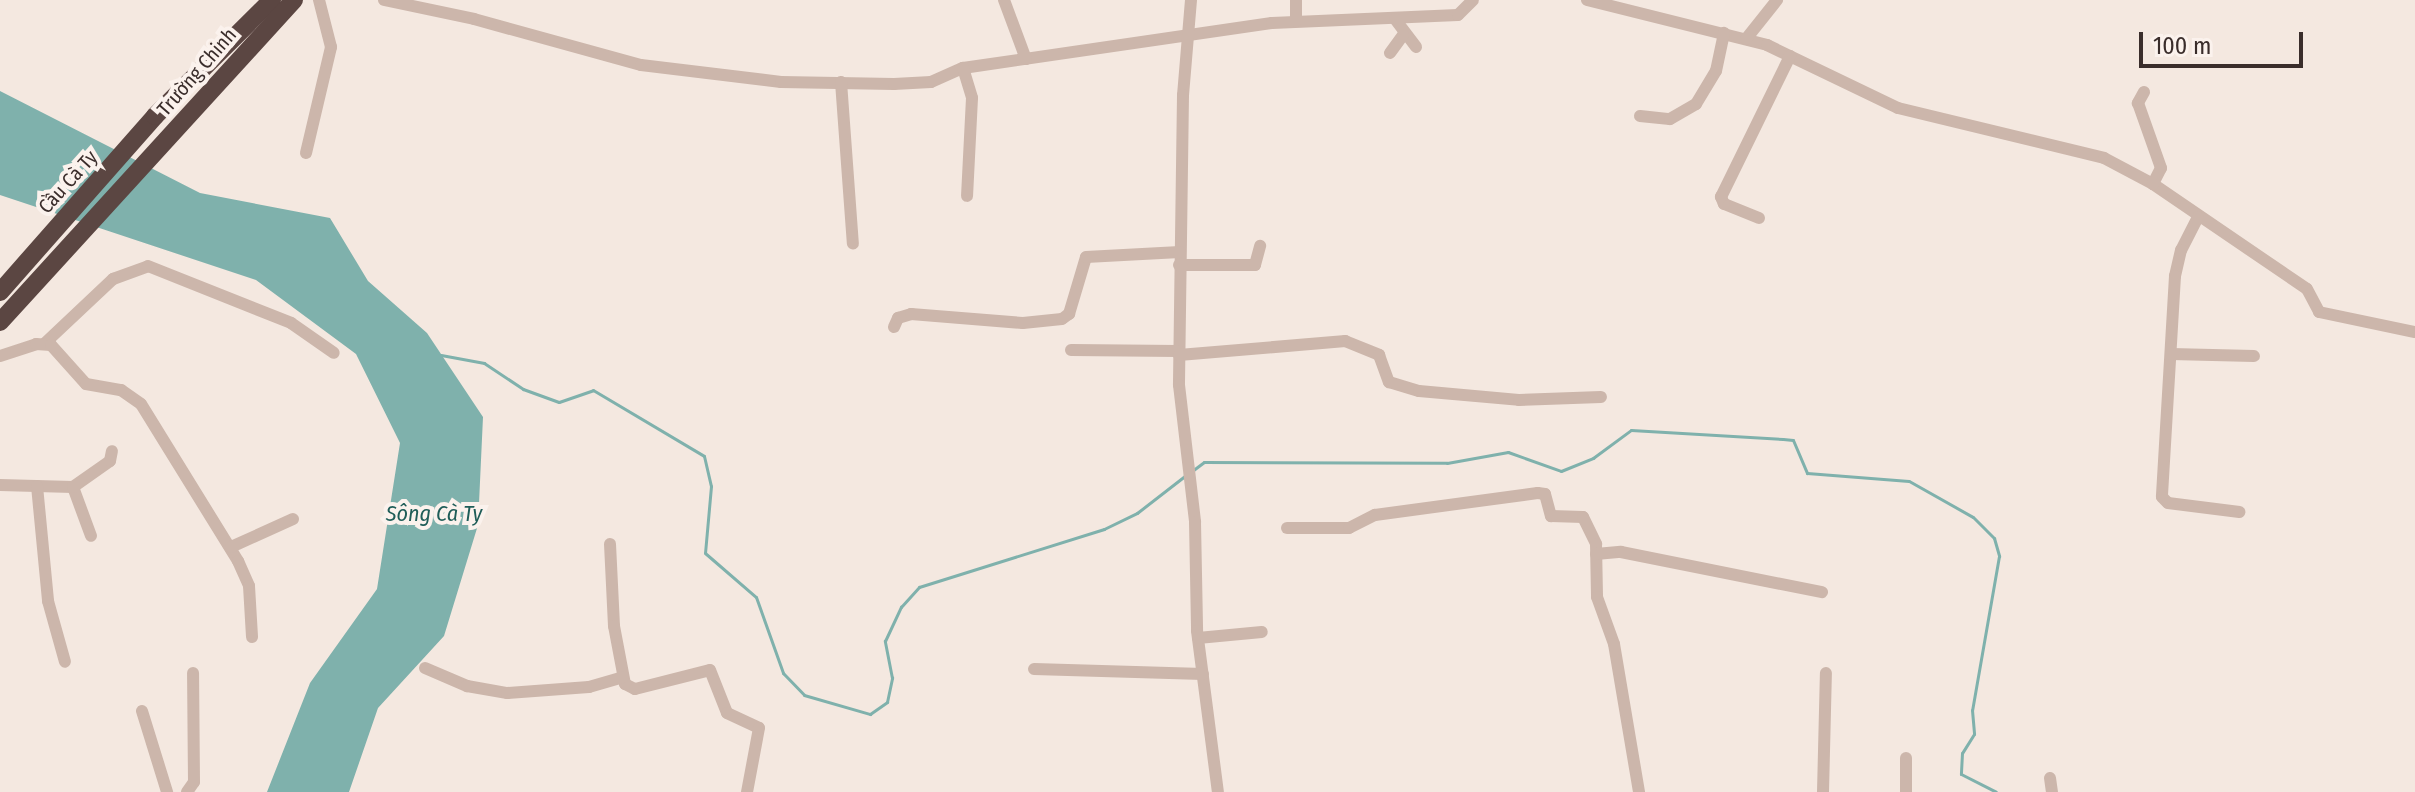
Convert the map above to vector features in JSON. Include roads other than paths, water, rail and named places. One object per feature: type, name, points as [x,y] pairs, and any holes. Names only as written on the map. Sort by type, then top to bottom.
[{"type":"highway","name":"Trường Chinh","points":[[155,116],[272,0]]},
{"type":"highway","name":"Trường Chinh","points":[[0,322],[294,0]]},
{"type":"highway","name":"Cầu Cà Ty","points":[[0,292],[155,116]]},
{"type":"street","points":[[306,153],[331,47],[319,0]]},
{"type":"street","points":[[384,0],[474,19],[641,65],[781,82],[931,82],[963,68],[1296,21],[1458,15],[1473,0]]},
{"type":"street","points":[[1004,0],[1026,59]]},
{"type":"street","points":[[1191,0],[1186,35],[1178,353],[1182,436],[1195,522],[1198,638],[1218,792]]},
{"type":"street","points":[[1296,0],[1296,21]]},
{"type":"street","points":[[1587,0],[1746,39],[1790,56],[1898,108],[2104,158],[2153,184],[2307,289],[2319,312],[2415,332]]},
{"type":"street","points":[[1746,39],[1777,0]]},
{"type":"street","points":[[1395,19],[1403,35],[1416,47]]},
{"type":"street","points":[[1640,116],[1670,119],[1696,104],[1716,71],[1724,33]]},
{"type":"street","points":[[1390,53],[1403,35]]},
{"type":"street","points":[[1759,218],[1724,204],[1721,197],[1790,56]]},
{"type":"street","points":[[963,68],[972,98],[967,196]]},
{"type":"street","points":[[841,82],[853,244]]},
{"type":"street","points":[[2144,92],[2138,103],[2161,168],[2153,184]]},
{"type":"street","points":[[2198,217],[2177,260],[2162,497],[2168,503],[2239,512]]},
{"type":"street","points":[[894,327],[898,318],[911,314],[1023,323],[1062,319],[1069,314],[1086,257],[1180,258],[1255,265],[1260,246]]},
{"type":"street","points":[[44,344],[113,279],[148,266],[291,323],[334,353]]},
{"type":"street","points":[[1071,350],[1178,353],[1345,341],[1379,355],[1389,382],[1419,391],[1519,400],[1601,397]]},
{"type":"street","points":[[0,356],[44,344],[51,345],[86,384],[121,390],[141,404],[231,547],[249,586],[252,637]]},
{"type":"street","points":[[2171,354],[2254,356]]},
{"type":"street","points":[[0,485],[73,487],[110,461],[112,451]]},
{"type":"street","points":[[37,486],[48,601],[65,662]]},
{"type":"street","points":[[73,487],[91,536]]},
{"type":"street","points":[[1287,528],[1349,528],[1375,515],[1538,493],[1545,494],[1551,516],[1583,517],[1596,554],[1597,597],[1614,644],[1639,792]]},
{"type":"street","points":[[231,547],[293,519]]},
{"type":"street","points":[[610,544],[623,677],[635,689],[710,670],[727,713],[759,728],[747,792]]},
{"type":"street","points":[[1596,554],[1621,552],[1822,592]]},
{"type":"street","points":[[1198,638],[1262,632]]},
{"type":"street","points":[[425,668],[467,686],[507,693],[589,687],[623,677]]},
{"type":"street","points":[[1034,669],[1203,674]]},
{"type":"street","points":[[187,792],[194,782],[193,673]]},
{"type":"street","points":[[1823,792],[1826,673]]},
{"type":"street","points":[[142,711],[167,792]]},
{"type":"street","points":[[1906,758],[1906,792]]},
{"type":"street","points":[[2050,778],[2052,792]]},
{"type":"water","name":"Sông Cà Ty","points":[[0,91],[200,193],[330,218],[368,281],[427,333],[483,417],[478,525],[444,636],[378,708],[349,792],[267,792],[310,683],[377,589],[400,443],[356,354],[256,280],[0,195]]},
{"type":"waterway","points":[[441,355],[484,363],[523,389],[559,402],[593,390],[704,456],[711,486],[705,553],[756,597],[783,673],[804,695],[870,714],[887,702],[892,678],[885,641],[901,607],[919,587],[1104,529],[1137,513],[1186,475]]},
{"type":"waterway","points":[[1192,471],[1204,462],[1447,463],[1508,452],[1561,471],[1593,458],[1631,430],[1793,440],[1807,473],[1909,481],[1973,517],[1994,538],[1999,556],[1972,710],[1974,734],[1962,753],[1961,774],[1996,792]]}]
